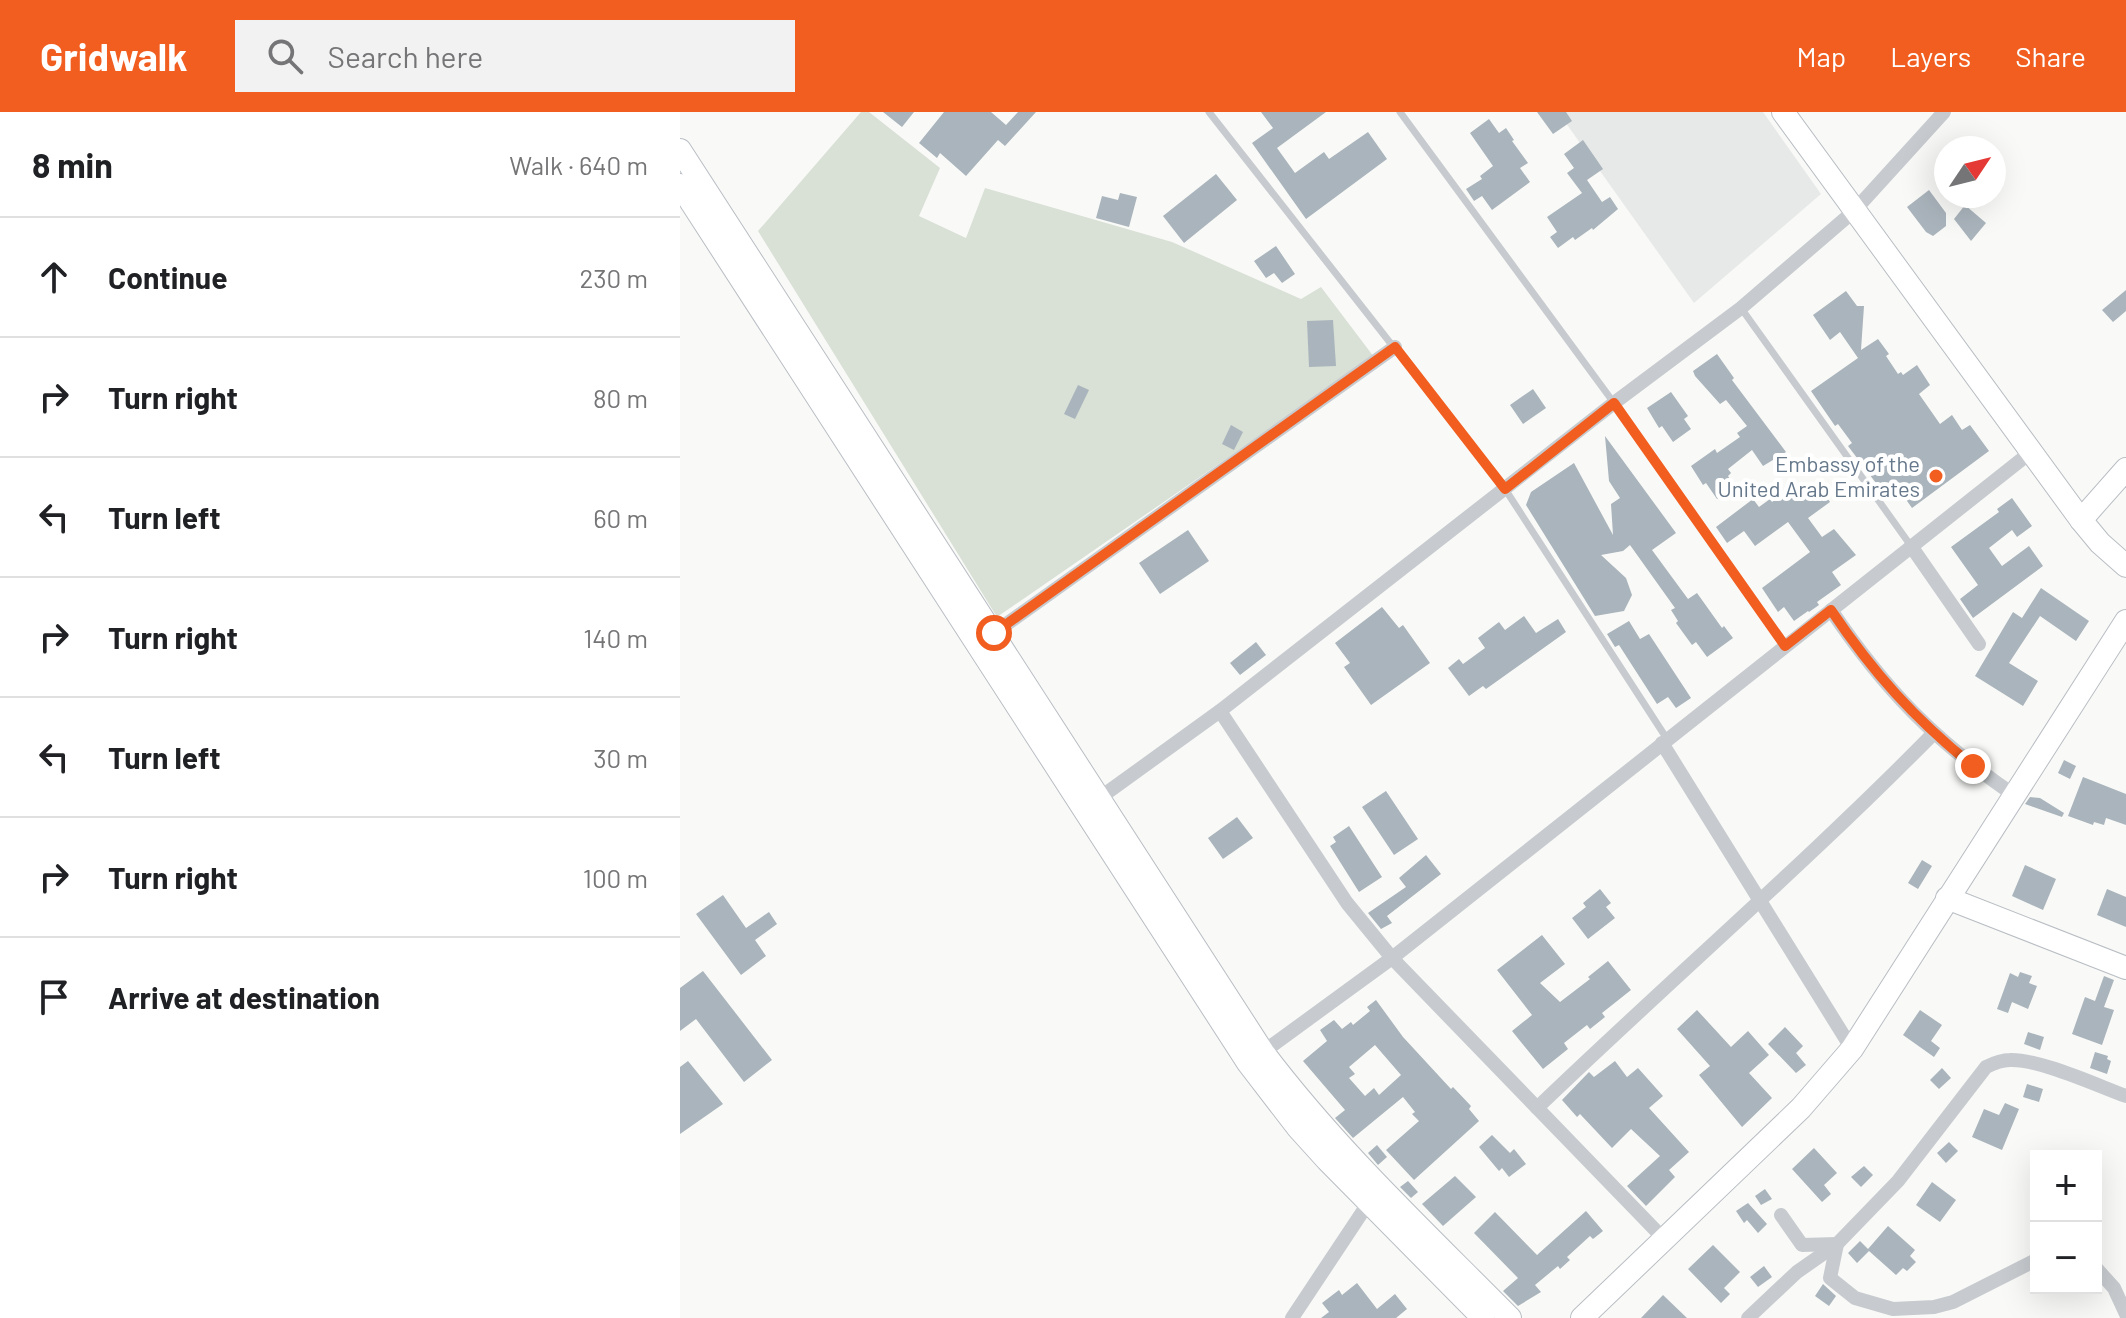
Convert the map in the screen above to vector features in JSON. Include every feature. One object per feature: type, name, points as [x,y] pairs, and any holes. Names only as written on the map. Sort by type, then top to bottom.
[{"type":"main road","points":[[1783,112],[2081,520],[2100,543],[2126,566]]},
{"type":"main road","points":[[680,150],[742,263],[1256,1057],[1298,1128],[1483,1318]]},
{"type":"main road","points":[[680,185],[742,263],[994,633],[1092,803]]},
{"type":"main road","points":[[2081,520],[2126,469]]},
{"type":"main road","points":[[1582,1318],[1801,1108],[1852,1049],[2126,621]]},
{"type":"main road","points":[[1947,898],[2126,968]]},
{"type":"main road","points":[[1256,1057],[1510,1318]]},
{"type":"street","points":[[1092,803],[1220,711],[1614,403],[1741,308],[1854,211],[1944,112]]},
{"type":"street","points":[[994,633],[1395,347]]},
{"type":"street","points":[[1256,1057],[1392,958],[2031,452]]},
{"type":"street","points":[[1911,546],[1979,644]]},
{"type":"street","points":[[1831,610],[1878,676],[1933,734],[2014,795]]},
{"type":"street","points":[[1220,711],[1347,903],[1392,958],[1664,1239]]},
{"type":"street","points":[[1537,1108],[1848,821],[1933,734]]},
{"type":"street","points":[[1665,741],[1759,901],[1852,1049]]},
{"type":"street","points":[[1748,1318],[1797,1272],[1837,1244],[1898,1181],[1986,1067],[2012,1060],[2035,1064],[2126,1096]]},
{"type":"street","points":[[1292,1318],[1369,1202]]},
{"type":"street","points":[[1781,1215],[1802,1245],[1837,1244]]},
{"type":"street","points":[[1837,1244],[1830,1278],[1855,1298],[1893,1309],[1934,1307],[1953,1302],[2030,1263]]},
{"type":"street","points":[[2102,1275],[2114,1288],[2126,1314]]},
{"type":"lane","points":[[1209,112],[1505,489],[1665,741]]},
{"type":"lane","points":[[1400,112],[1614,403],[1785,646]]},
{"type":"lane","points":[[1741,308],[1911,546]]},
{"type":"shaded area","points":[[861,112],[869,112],[940,168],[919,216],[966,238],[985,188],[1172,242],[1301,299],[1321,287],[1374,357],[997,617],[758,231]]},
{"type":"shaded area","points":[[1558,112],[1763,112],[1821,194],[1694,303]]},
{"type":"building","points":[[883,112],[914,112],[902,127]]},
{"type":"building","points":[[944,112],[991,112],[1006,125],[1018,112],[1036,112],[1005,146],[998,140],[966,176],[940,153],[937,158],[919,143]]},
{"type":"building","points":[[1261,112],[1326,112],[1277,148],[1295,173],[1324,152],[1329,159],[1368,132],[1387,159],[1306,219],[1252,143],[1273,128]]},
{"type":"building","points":[[1537,112],[1566,112],[1572,121],[1553,134]]},
{"type":"building","points":[[1489,119],[1499,133],[1506,128],[1514,140],[1528,163],[1520,168],[1530,182],[1492,210],[1482,196],[1474,201],[1466,189],[1482,179],[1480,176],[1493,166],[1470,133]]},
{"type":"building","points":[[1583,140],[1603,169],[1587,180],[1602,202],[1610,197],[1618,209],[1593,230],[1575,240],[1573,237],[1558,248],[1550,237],[1557,232],[1547,217],[1582,193],[1567,173],[1574,168],[1564,154]]},
{"type":"building","points":[[1216,174],[1237,200],[1184,243],[1163,216]]},
{"type":"building","points":[[1929,190],[1934,197],[1934,208],[1942,208],[1946,213],[1946,226],[1933,236],[1926,232],[1907,207]]},
{"type":"building","points":[[1120,193],[1137,197],[1129,227],[1096,218],[1102,196],[1118,200]]},
{"type":"building","points":[[1963,208],[1968,208],[1986,223],[1971,241],[1954,219]]},
{"type":"building","points":[[1276,246],[1295,274],[1282,283],[1274,273],[1266,278],[1254,261]]},
{"type":"building","points":[[2126,290],[2126,311],[2113,322],[2102,310]]},
{"type":"building","points":[[1846,291],[1857,306],[1864,306],[1861,350],[1878,339],[1898,374],[1901,372],[1903,375],[1917,365],[1930,385],[1919,394],[1940,424],[1952,415],[1962,430],[1970,425],[1989,451],[1912,508],[1900,491],[1888,499],[1848,446],[1852,443],[1838,424],[1835,426],[1811,391],[1858,358],[1840,332],[1830,340],[1813,315]]},
{"type":"building","points":[[1333,320],[1336,366],[1309,367],[1307,321]]},
{"type":"building","points":[[1717,354],[1734,378],[1732,380],[1786,452],[1763,466],[1752,450],[1728,469],[1731,473],[1728,476],[1735,487],[1717,499],[1691,466],[1715,449],[1717,453],[1740,437],[1737,433],[1747,426],[1726,400],[1720,404],[1695,376],[1693,371]]},
{"type":"building","points":[[1078,385],[1089,390],[1075,419],[1064,414]]},
{"type":"building","points":[[1533,389],[1546,408],[1523,424],[1510,405]]},
{"type":"building","points":[[1671,392],[1688,416],[1684,419],[1691,429],[1673,442],[1662,426],[1659,428],[1647,408]]},
{"type":"building","points":[[1231,425],[1243,432],[1234,450],[1222,444]]},
{"type":"building","points":[[1605,436],[1676,533],[1652,550],[1688,599],[1697,593],[1733,638],[1707,657],[1696,642],[1692,645],[1676,623],[1678,621],[1671,610],[1675,608],[1630,545],[1623,551],[1601,555],[1626,578],[1632,595],[1624,611],[1595,616],[1526,505],[1531,492],[1574,463],[1613,535],[1611,504],[1620,498],[1609,481]]},
{"type":"building","points":[[1798,483],[1802,489],[1811,483],[1817,492],[1821,489],[1830,502],[1808,518],[1822,537],[1834,529],[1856,555],[1832,572],[1841,585],[1817,602],[1819,605],[1794,621],[1784,607],[1778,612],[1762,588],[1810,552],[1788,522],[1755,546],[1744,531],[1727,543],[1716,527],[1753,499],[1759,507],[1770,499],[1772,502]]},
{"type":"building","points":[[2012,498],[2032,526],[2017,537],[2012,530],[1989,548],[2002,566],[2029,546],[2043,566],[1973,618],[1960,599],[1978,585],[1951,547],[1999,512],[1997,509]]},
{"type":"building","points":[[1188,530],[1209,561],[1160,594],[1139,563]]},
{"type":"building","points":[[2041,588],[2089,621],[2076,641],[2040,616],[2009,663],[2038,681],[2023,706],[1975,676],[2013,612],[2022,618]]},
{"type":"building","points":[[1382,607],[1399,628],[1403,625],[1430,663],[1371,705],[1344,667],[1350,663],[1335,643]]},
{"type":"building","points":[[1524,616],[1536,633],[1558,619],[1566,632],[1486,689],[1483,686],[1469,696],[1448,668],[1459,659],[1463,664],[1485,648],[1478,638],[1499,622],[1505,630]]},
{"type":"building","points":[[1629,621],[1640,639],[1649,634],[1691,698],[1676,708],[1668,697],[1657,704],[1619,645],[1615,647],[1607,634]]},
{"type":"building","points":[[1256,642],[1266,655],[1240,675],[1230,663]]},
{"type":"building","points":[[2064,760],[2076,766],[2070,779],[2058,773]]},
{"type":"building","points":[[2083,777],[2126,794],[2126,825],[2106,818],[2104,825],[2094,822],[2093,825],[2068,816]]},
{"type":"building","points":[[1386,791],[1418,839],[1394,855],[1362,807]]},
{"type":"building","points":[[2030,797],[2040,798],[2064,813],[2062,817],[2025,804]]},
{"type":"building","points":[[1237,817],[1253,838],[1223,859],[1208,838]]},
{"type":"building","points":[[1349,826],[1382,877],[1359,892],[1330,846],[1336,842],[1333,837]]},
{"type":"building","points":[[1426,855],[1441,874],[1387,916],[1392,923],[1381,929],[1368,913],[1406,887],[1399,878]]},
{"type":"building","points":[[1922,860],[1932,866],[1918,889],[1908,883]]},
{"type":"building","points":[[2025,865],[2056,879],[2043,910],[2012,896]]},
{"type":"building","points":[[1600,889],[1611,903],[1606,907],[1615,918],[1588,939],[1572,918],[1586,907],[1583,903]]},
{"type":"building","points":[[2107,889],[2126,897],[2126,927],[2097,915]]},
{"type":"building","points":[[723,895],[746,928],[769,912],[777,924],[755,940],[766,956],[741,975],[696,914]]},
{"type":"building","points":[[1542,935],[1565,964],[1540,983],[1560,1002],[1608,961],[1631,990],[1602,1013],[1605,1017],[1590,1029],[1587,1025],[1564,1043],[1568,1049],[1543,1069],[1512,1031],[1532,1015],[1497,970]]},
{"type":"building","points":[[703,971],[772,1060],[744,1082],[696,1019],[680,1031],[680,988]]},
{"type":"building","points":[[2020,972],[2032,976],[2029,983],[2037,986],[2028,1009],[2012,1002],[2008,1013],[1997,1009],[2010,973],[2018,977]]},
{"type":"building","points":[[2104,976],[2114,980],[2104,1007],[2114,1010],[2102,1045],[2072,1034],[2085,997],[2095,1001]]},
{"type":"building","points":[[1376,1000],[1403,1037],[1471,1106],[1469,1109],[1479,1121],[1414,1180],[1386,1150],[1419,1121],[1403,1097],[1353,1138],[1335,1118],[1345,1110],[1303,1061],[1327,1041],[1320,1030],[1334,1020],[1342,1029],[1351,1022],[1353,1025],[1370,1011],[1367,1007]],"holes":[[[1375,1045],[1401,1075],[1379,1095],[1374,1088],[1365,1096],[1349,1078],[1355,1074],[1349,1067]]]},
{"type":"building","points":[[1697,1010],[1731,1047],[1748,1031],[1769,1055],[1749,1073],[1772,1098],[1742,1127],[1699,1075],[1710,1066],[1677,1029]]},
{"type":"building","points":[[1920,1010],[1942,1025],[1931,1041],[1940,1048],[1934,1057],[1903,1035]]},
{"type":"building","points":[[1785,1027],[1803,1046],[1796,1053],[1806,1065],[1796,1073],[1768,1044]]},
{"type":"building","points":[[2028,1032],[2044,1037],[2040,1050],[2024,1044]]},
{"type":"building","points":[[2095,1052],[2108,1056],[2107,1059],[2111,1061],[2107,1074],[2090,1068]]},
{"type":"building","points":[[688,1061],[723,1104],[680,1134],[680,1067]]},
{"type":"building","points":[[1615,1061],[1627,1077],[1638,1068],[1663,1096],[1649,1108],[1689,1152],[1669,1170],[1675,1177],[1646,1206],[1627,1186],[1660,1156],[1631,1129],[1612,1148],[1562,1100],[1589,1072],[1594,1077]]},
{"type":"building","points":[[1942,1068],[1951,1078],[1939,1089],[1930,1080]]},
{"type":"building","points":[[2027,1084],[2043,1089],[2039,1102],[2023,1097]]},
{"type":"building","points":[[2005,1103],[2019,1109],[2002,1150],[1972,1137],[1984,1109],[1999,1115]]},
{"type":"building","points":[[1492,1135],[1510,1153],[1514,1149],[1526,1164],[1509,1177],[1502,1168],[1499,1171],[1479,1147]]},
{"type":"building","points":[[1949,1142],[1958,1151],[1946,1163],[1937,1153]]},
{"type":"building","points":[[1377,1145],[1387,1157],[1378,1165],[1368,1153]]},
{"type":"building","points":[[1814,1148],[1837,1173],[1824,1185],[1831,1194],[1822,1202],[1792,1169]]},
{"type":"building","points":[[1864,1166],[1873,1175],[1861,1187],[1851,1177]]},
{"type":"building","points":[[1455,1176],[1476,1197],[1443,1226],[1422,1204]]},
{"type":"building","points":[[1408,1181],[1418,1192],[1411,1198],[1400,1187]]},
{"type":"building","points":[[1932,1182],[1956,1200],[1940,1222],[1916,1205]]},
{"type":"building","points":[[1765,1189],[1772,1199],[1761,1205],[1755,1196]]},
{"type":"building","points":[[1748,1203],[1767,1224],[1758,1233],[1747,1220],[1744,1223],[1736,1211]]},
{"type":"building","points":[[1586,1211],[1603,1231],[1593,1239],[1590,1236],[1567,1257],[1570,1260],[1560,1269],[1558,1266],[1535,1285],[1541,1292],[1518,1306],[1503,1291],[1518,1278],[1474,1233],[1495,1212],[1537,1255]]},
{"type":"building","points":[[1888,1226],[1915,1250],[1910,1256],[1916,1262],[1907,1271],[1903,1268],[1896,1275],[1869,1251],[1857,1263],[1848,1253],[1860,1241],[1868,1249]]},
{"type":"building","points":[[1713,1245],[1740,1272],[1724,1288],[1730,1294],[1721,1303],[1688,1269]]},
{"type":"building","points":[[1764,1266],[1772,1277],[1758,1287],[1750,1277]]},
{"type":"building","points":[[1357,1283],[1377,1309],[1395,1294],[1407,1309],[1396,1318],[1321,1318],[1329,1312],[1322,1303],[1339,1290],[1342,1295]]},
{"type":"building","points":[[1823,1284],[1836,1296],[1829,1306],[1815,1296]]},
{"type":"building","points":[[1663,1295],[1687,1318],[1641,1318]]},
{"type":"place","name":"Embassy of the United Arab Emirates","points":[[1936,476]]},
{"type":"route","points":[[994,633],[1395,347],[1505,489],[1614,403],[1785,646],[1831,610],[1861,655],[1895,696],[1933,734],[1973,766]]}]
